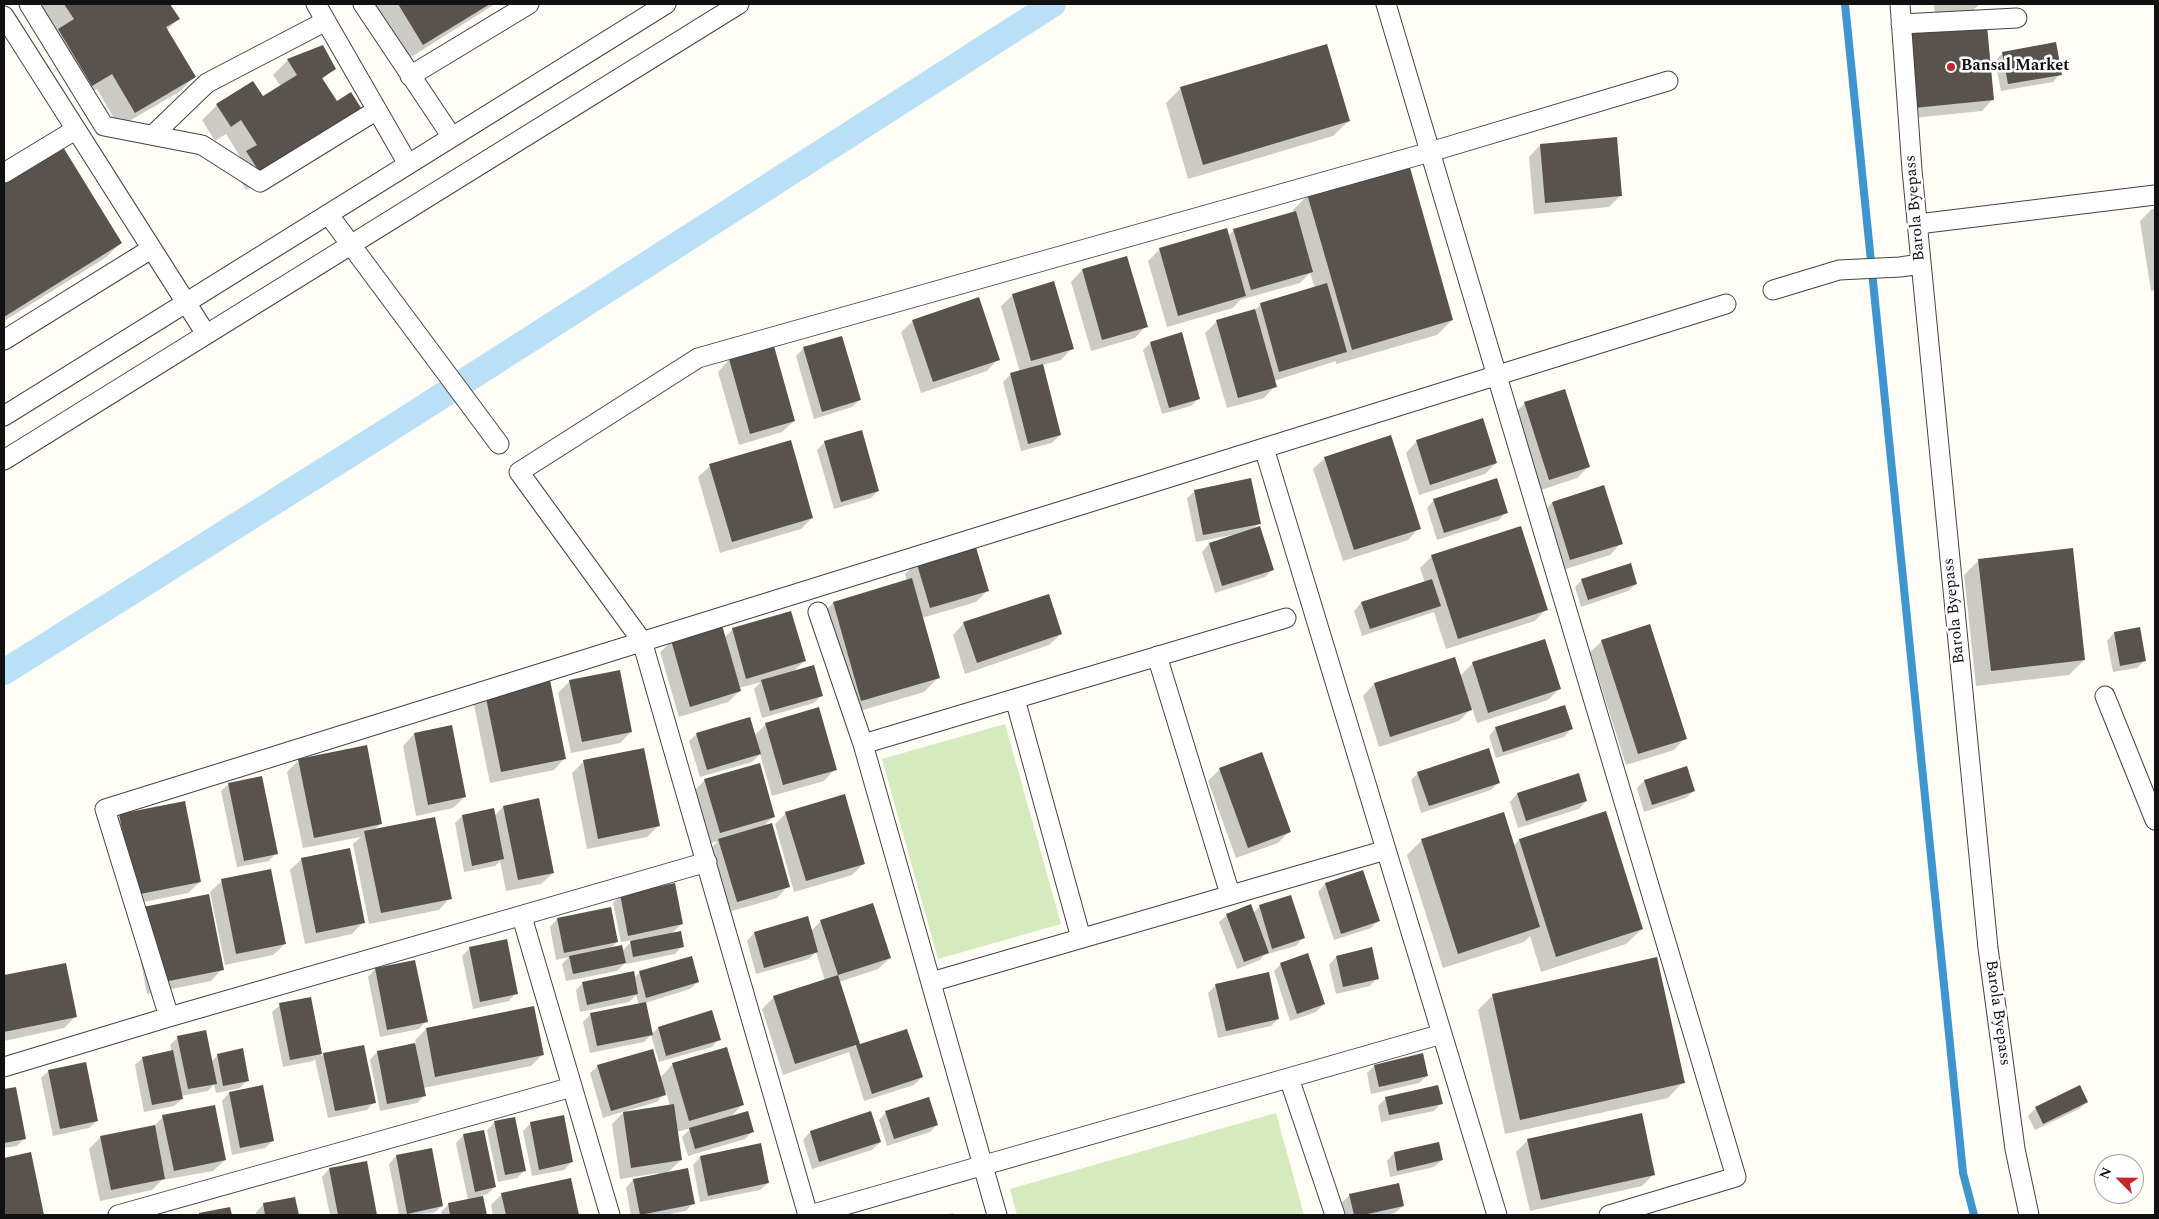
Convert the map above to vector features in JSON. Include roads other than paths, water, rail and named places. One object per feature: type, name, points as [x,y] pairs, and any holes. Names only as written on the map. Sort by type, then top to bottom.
[{"type":"street","points":[[28,4],[104,126],[202,145],[260,182],[377,110]]},
{"type":"street","points":[[316,4],[408,164]]},
{"type":"street","points":[[363,4],[452,137]]},
{"type":"street","points":[[410,76],[529,4]]},
{"type":"street","points":[[4,460],[739,4]]},
{"type":"street","points":[[1386,4],[1736,1177],[1610,1215]]},
{"type":"street","name":"Barola Byepass","points":[[1900,4],[1921,264],[1988,948],[2015,1149],[2029,1215]]},
{"type":"street","points":[[4,416],[452,137],[655,7]]},
{"type":"street","points":[[4,16],[206,334]]},
{"type":"street","points":[[1901,24],[2017,18]]},
{"type":"street","points":[[153,135],[207,83],[326,21]]},
{"type":"street","points":[[1442,1034],[809,1215],[642,641],[519,472],[698,358],[1430,152],[1668,81]]},
{"type":"street","points":[[4,173],[75,130]]},
{"type":"street","points":[[1918,224],[2155,195]]},
{"type":"street","points":[[328,214],[499,444]]},
{"type":"street","points":[[4,340],[151,250]]},
{"type":"street","points":[[1772,290],[1839,270],[1921,264]]},
{"type":"street","points":[[168,1017],[104,808],[1726,304]]},
{"type":"street","points":[[1264,448],[1497,1215]]},
{"type":"street","points":[[818,612],[863,744],[997,1215]]},
{"type":"street","points":[[863,744],[1286,618]]},
{"type":"street","points":[[1157,656],[1230,894]]},
{"type":"street","points":[[2105,696],[2155,820]]},
{"type":"street","points":[[1015,699],[1081,938]]},
{"type":"street","points":[[931,982],[1386,850]]},
{"type":"street","points":[[4,1067],[168,1017],[522,917],[707,862]]},
{"type":"street","points":[[522,917],[610,1215]]},
{"type":"street","points":[[1289,1078],[1335,1215]]},
{"type":"street","points":[[118,1215],[572,1087]]},
{"type":"waterway","points":[[4,672],[390,429],[1053,4]]},
{"type":"waterway","points":[[1845,4],[1963,1173],[1974,1215]]},
{"type":"place","name":"Bansal Market","points":[[1951,67]]}]
